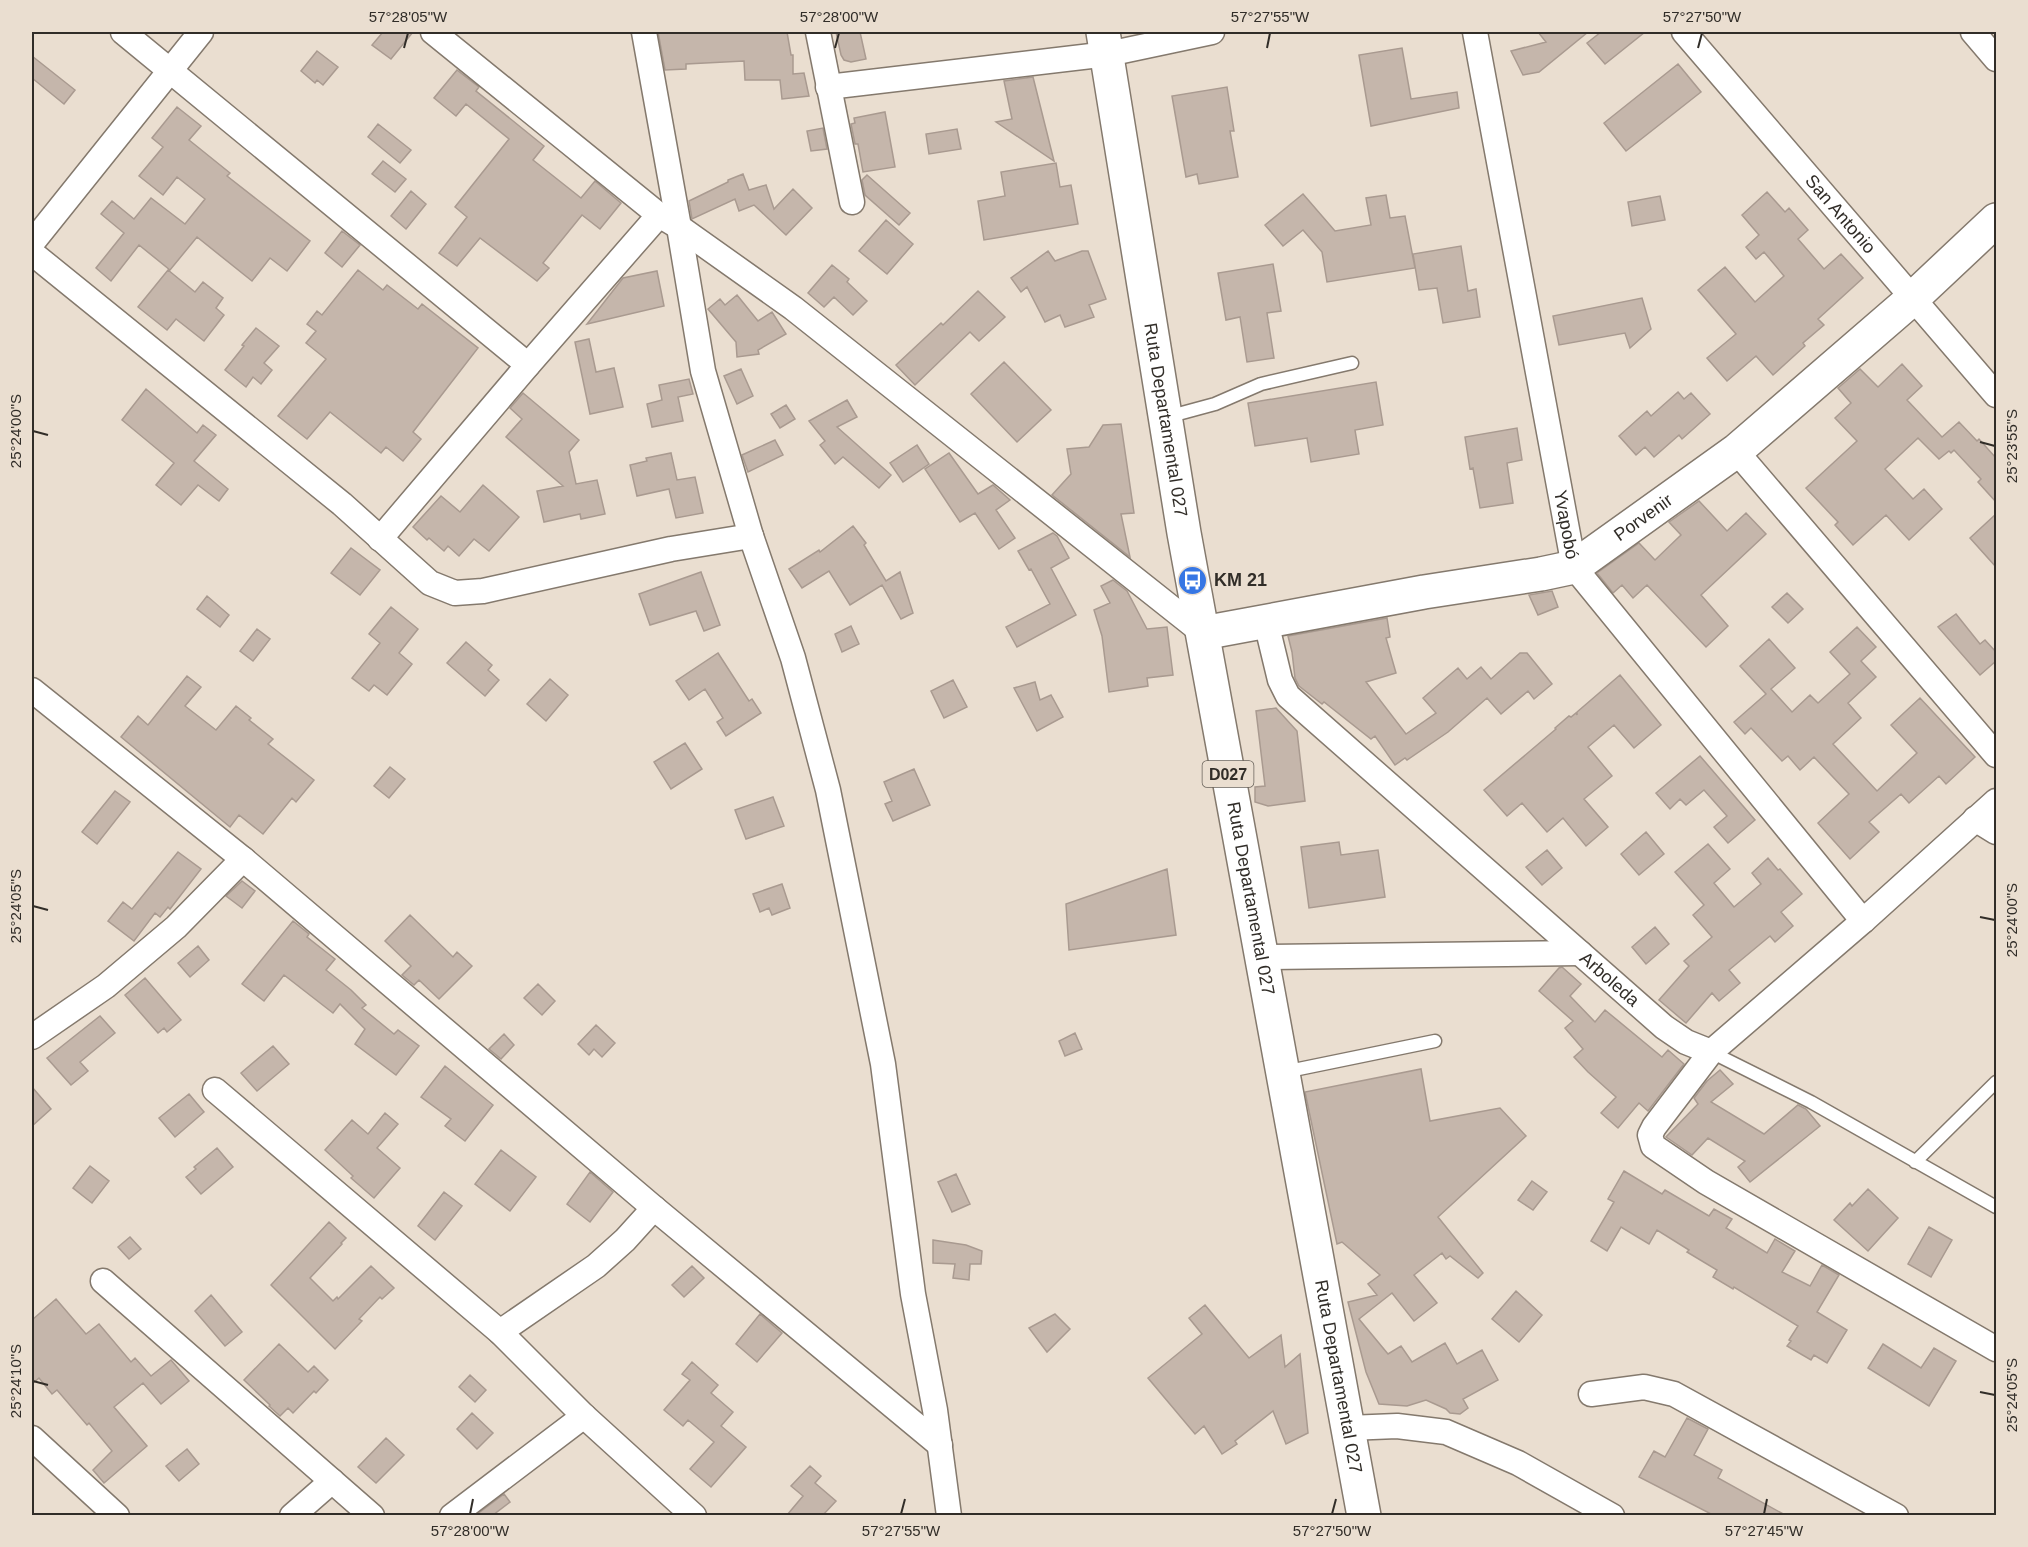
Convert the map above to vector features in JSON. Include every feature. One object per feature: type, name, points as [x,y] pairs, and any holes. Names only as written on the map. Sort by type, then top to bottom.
[{"type":"main road","name":"Ruta Departamental 027","points":[[1105,43],[1165,417],[1203,633],[1364,1515]]},
{"type":"main road","name":"Porvenir","points":[[1203,633],[1574,567],[1736,451],[1912,299],[1996,220]]},
{"type":"street","points":[[123,32],[528,365]]},
{"type":"street","points":[[32,243],[201,32]]},
{"type":"street","points":[[434,32],[669,221],[793,308],[1203,633]]},
{"type":"street","points":[[644,32],[669,221],[703,371],[751,536],[793,658],[828,790],[883,1064],[913,1294],[936,1410],[949,1515]]},
{"type":"street","points":[[818,32],[852,202]]},
{"type":"street","points":[[828,87],[1105,43],[1212,32]]},
{"type":"street","name":"Yvapobó","points":[[1475,32],[1574,567],[1863,921]]},
{"type":"street","name":"San Antonio","points":[[1684,32],[1996,395]]},
{"type":"street","points":[[1973,32],[1996,59]]},
{"type":"street","points":[[380,539],[528,365],[669,221]]},
{"type":"street","points":[[32,253],[342,504],[430,583],[455,593],[483,591],[671,549],[751,536]]},
{"type":"street","points":[[1736,451],[1996,755]]},
{"type":"street","name":"Arboleda","points":[[1266,622],[1280,680],[1288,696],[1664,1027],[1686,1042],[1711,1052]]},
{"type":"street","points":[[32,690],[243,859],[654,1208],[940,1445]]},
{"type":"street","points":[[1996,801],[1863,921],[1711,1052],[1653,1127],[1650,1135],[1653,1146],[1706,1182],[1996,1349]]},
{"type":"street","points":[[1975,819],[1996,832]]},
{"type":"street","points":[[32,1037],[106,986],[141,957],[176,927],[243,859]]},
{"type":"street","points":[[1261,957],[1580,953]]},
{"type":"street","points":[[215,1090],[500,1332],[584,1416],[694,1515]]},
{"type":"street","points":[[500,1332],[596,1266],[625,1240],[654,1208]]},
{"type":"street","points":[[103,1281],[372,1515]]},
{"type":"street","points":[[1591,1394],[1644,1387],[1674,1394],[1896,1515]]},
{"type":"street","points":[[452,1515],[584,1416]]},
{"type":"street","points":[[1348,1428],[1397,1426],[1446,1432],[1518,1463],[1612,1515]]},
{"type":"street","points":[[32,1438],[117,1515]]},
{"type":"street","points":[[292,1515],[332,1480]]},
{"type":"lane","points":[[1165,417],[1215,404],[1261,384],[1352,363]]},
{"type":"lane","points":[[1283,1072],[1435,1041]]},
{"type":"lane","points":[[1711,1052],[1811,1102],[1996,1207]]},
{"type":"lane","points":[[1915,1162],[1996,1082]]},
{"type":"building","points":[[383,32],[413,32],[391,59],[372,45]]},
{"type":"building","points":[[658,32],[787,32],[791,55],[793,55],[793,74],[804,73],[809,96],[782,99],[780,80],[745,80],[744,61],[686,64],[686,69],[665,70]]},
{"type":"building","points":[[836,32],[860,32],[866,59],[851,62],[844,60]]},
{"type":"building","points":[[1538,32],[1588,32],[1539,72],[1523,75],[1511,51],[1546,42]]},
{"type":"building","points":[[1601,32],[1645,32],[1605,64],[1587,43]]},
{"type":"building","points":[[1402,48],[1411,99],[1457,92],[1459,108],[1371,126],[1359,55]]},
{"type":"building","points":[[317,51],[338,67],[323,85],[317,80],[315,83],[301,71]]},
{"type":"building","points":[[32,56],[75,90],[64,104],[32,78]]},
{"type":"building","points":[[1678,64],[1701,92],[1626,151],[1604,123]]},
{"type":"building","points":[[457,70],[479,87],[476,91],[544,146],[533,160],[581,198],[595,181],[621,203],[600,229],[582,215],[543,263],[549,268],[537,281],[480,238],[457,266],[439,253],[467,217],[455,207],[509,139],[466,104],[456,116],[434,98]]},
{"type":"building","points":[[1033,77],[1054,161],[996,122],[1012,119],[1004,81]]},
{"type":"building","points":[[1227,87],[1234,131],[1230,131],[1238,177],[1199,184],[1197,174],[1186,177],[1172,96]]},
{"type":"building","points":[[177,107],[201,126],[189,140],[230,173],[227,176],[310,241],[287,271],[270,258],[252,281],[197,237],[170,270],[139,245],[111,281],[96,268],[124,233],[101,214],[112,201],[134,219],[151,198],[185,224],[205,199],[177,177],[163,195],[139,176],[163,147],[152,138]]},
{"type":"building","points":[[885,112],[895,167],[863,172],[858,144],[855,144],[851,124],[855,123],[854,118]]},
{"type":"building","points":[[378,124],[411,150],[400,163],[368,137]]},
{"type":"building","points":[[823,128],[827,149],[811,151],[807,131]]},
{"type":"building","points":[[957,129],[961,149],[929,154],[926,134]]},
{"type":"building","points":[[383,161],[406,179],[395,192],[372,174]]},
{"type":"building","points":[[1056,163],[1060,187],[1071,185],[1078,224],[984,240],[978,201],[1005,196],[1001,172]]},
{"type":"building","points":[[743,174],[749,190],[766,185],[774,209],[793,189],[812,208],[786,235],[754,205],[739,211],[735,199],[692,219],[689,201]]},
{"type":"building","points":[[867,175],[910,213],[899,225],[865,195],[862,180]]},
{"type":"building","points":[[411,191],[426,204],[406,229],[391,216]]},
{"type":"building","points":[[1767,192],[1785,212],[1789,208],[1808,230],[1798,239],[1824,269],[1841,254],[1863,278],[1818,319],[1824,325],[1803,343],[1805,346],[1773,375],[1756,356],[1727,381],[1707,358],[1736,334],[1698,290],[1725,267],[1755,302],[1784,276],[1764,252],[1756,259],[1746,247],[1759,235],[1742,215]]},
{"type":"building","points":[[1303,194],[1335,231],[1371,225],[1366,198],[1386,195],[1390,218],[1405,216],[1415,268],[1327,282],[1322,252],[1303,230],[1283,246],[1265,225]]},
{"type":"building","points":[[1660,196],[1665,220],[1632,226],[1628,202]]},
{"type":"building","points":[[886,220],[913,244],[887,274],[859,251]]},
{"type":"building","points":[[342,231],[360,245],[342,267],[325,253]]},
{"type":"building","points":[[1461,246],[1468,291],[1476,289],[1480,317],[1443,323],[1437,288],[1419,290],[1413,254]]},
{"type":"building","points":[[1048,251],[1055,261],[1088,251],[1106,299],[1089,305],[1094,317],[1065,327],[1060,315],[1045,322],[1027,287],[1021,292],[1011,278]]},
{"type":"building","points":[[1273,264],[1281,311],[1267,313],[1274,358],[1247,362],[1240,317],[1226,320],[1218,273]]},
{"type":"building","points":[[832,265],[849,279],[847,282],[867,301],[853,315],[834,297],[824,307],[808,293]]},
{"type":"building","points":[[168,270],[195,292],[203,282],[223,298],[216,308],[224,315],[204,341],[176,319],[167,330],[138,307]]},
{"type":"building","points":[[358,270],[383,290],[387,285],[418,309],[422,304],[478,348],[413,432],[421,439],[403,461],[386,447],[381,453],[330,412],[307,439],[278,416],[326,359],[306,343],[316,331],[307,324],[317,311],[322,315]]},
{"type":"building","points":[[657,271],[664,306],[587,324],[623,278]]},
{"type":"building","points":[[978,291],[1005,317],[979,341],[970,332],[915,385],[896,365]]},
{"type":"building","points":[[737,295],[758,321],[772,312],[786,334],[758,350],[759,354],[737,357],[736,342],[708,309],[720,299],[725,305]]},
{"type":"building","points":[[1642,298],[1651,329],[1630,348],[1625,333],[1559,345],[1553,316]]},
{"type":"building","points":[[256,328],[279,346],[264,363],[272,370],[261,384],[253,377],[246,387],[225,370]]},
{"type":"building","points":[[589,339],[596,372],[614,368],[623,407],[590,414],[575,342]]},
{"type":"building","points":[[1004,362],[1051,410],[1017,442],[971,394]]},
{"type":"building","points":[[1902,364],[1922,386],[1907,400],[1942,437],[1959,422],[1996,458],[1996,502],[1978,482],[1981,479],[1954,450],[1939,459],[1918,438],[1885,469],[1913,499],[1924,489],[1942,509],[1909,540],[1886,515],[1853,545],[1835,525],[1838,522],[1806,488],[1857,441],[1835,418],[1851,403],[1838,388],[1860,369],[1878,387]]},
{"type":"building","points":[[741,369],[753,396],[737,404],[724,376]]},
{"type":"building","points":[[689,379],[693,394],[678,397],[683,421],[652,427],[647,404],[662,400],[659,385]]},
{"type":"building","points":[[1376,382],[1383,425],[1355,430],[1359,454],[1311,462],[1307,438],[1255,446],[1248,403]]},
{"type":"building","points":[[146,389],[197,433],[203,425],[216,435],[194,461],[228,489],[219,501],[198,485],[181,505],[156,485],[174,463],[122,420]]},
{"type":"building","points":[[1678,392],[1684,399],[1691,393],[1710,414],[1682,439],[1679,435],[1654,457],[1645,447],[1636,455],[1619,436],[1647,411],[1651,416]]},
{"type":"building","points":[[523,393],[579,440],[569,452],[576,484],[597,480],[605,514],[581,519],[580,514],[544,522],[537,491],[563,486],[506,437],[522,419],[510,408]]},
{"type":"building","points":[[847,400],[857,417],[837,427],[891,475],[879,488],[843,457],[835,464],[820,445],[825,441],[809,421]]},
{"type":"building","points":[[786,405],[795,419],[780,428],[771,414]]},
{"type":"building","points":[[1121,424],[1134,513],[1121,514],[1130,557],[1052,495],[1071,474],[1067,449],[1089,447],[1103,425]]},
{"type":"building","points":[[1517,428],[1522,460],[1507,463],[1513,503],[1480,508],[1465,437]]},
{"type":"building","points":[[775,440],[783,455],[748,472],[742,455]]},
{"type":"building","points":[[917,445],[929,464],[903,482],[890,463]]},
{"type":"building","points":[[671,453],[677,480],[695,477],[703,513],[676,518],[669,489],[637,496],[630,465],[647,461],[646,458]]},
{"type":"building","points":[[949,453],[978,494],[993,485],[1010,500],[996,510],[1015,538],[999,549],[975,513],[960,522],[925,469]]},
{"type":"building","points":[[483,485],[519,517],[489,551],[474,539],[459,556],[448,546],[444,551],[413,527],[441,496],[460,512]]},
{"type":"building","points":[[1699,501],[1727,531],[1746,513],[1766,534],[1701,595],[1728,626],[1706,647],[1647,585],[1633,598],[1622,585],[1613,593],[1597,573],[1639,543],[1655,560],[1681,535],[1669,522]]},
{"type":"building","points":[[1996,514],[1996,567],[1970,538]]},
{"type":"building","points":[[853,526],[866,543],[864,545],[886,581],[900,572],[913,613],[901,619],[882,585],[850,605],[829,571],[802,588],[789,569],[819,550],[820,552]]},
{"type":"building","points":[[1053,533],[1069,558],[1051,568],[1076,615],[1017,647],[1006,627],[1050,604],[1031,569],[1029,570],[1018,551]]},
{"type":"building","points":[[351,548],[380,570],[360,595],[331,573]]},
{"type":"building","points":[[701,572],[720,625],[704,631],[696,611],[650,625],[639,594]]},
{"type":"building","points":[[1113,580],[1127,591],[1147,629],[1167,627],[1173,675],[1147,678],[1148,686],[1109,692],[1102,636],[1094,610],[1110,603],[1101,586]]},
{"type":"building","points":[[1552,591],[1558,607],[1538,615],[1529,595]]},
{"type":"building","points":[[1787,593],[1803,609],[1788,623],[1772,607]]},
{"type":"building","points":[[207,596],[229,615],[220,627],[197,609]]},
{"type":"building","points":[[391,607],[418,629],[399,653],[412,664],[387,695],[374,685],[369,691],[352,678],[380,643],[369,634]]},
{"type":"building","points":[[1956,614],[1980,644],[1985,640],[1996,652],[1996,661],[1980,675],[1938,627]]},
{"type":"building","points":[[1387,618],[1390,637],[1386,638],[1396,673],[1366,682],[1406,734],[1436,713],[1423,698],[1458,668],[1467,679],[1481,667],[1491,679],[1520,653],[1527,653],[1552,684],[1534,699],[1528,691],[1501,714],[1487,698],[1448,732],[1407,760],[1405,758],[1395,765],[1375,736],[1371,739],[1324,702],[1322,704],[1299,686],[1295,678],[1288,636]]},
{"type":"building","points":[[851,626],[859,644],[842,652],[835,634]]},
{"type":"building","points":[[1857,627],[1876,647],[1861,661],[1876,677],[1848,703],[1861,718],[1833,744],[1877,791],[1917,753],[1891,725],[1920,698],[1975,757],[1946,784],[1939,776],[1909,803],[1901,794],[1869,822],[1879,832],[1850,859],[1818,823],[1849,794],[1814,757],[1800,770],[1788,756],[1782,761],[1751,728],[1745,734],[1734,722],[1766,694],[1740,666],[1769,639],[1795,668],[1771,689],[1792,712],[1810,695],[1818,703],[1850,674],[1830,652]]},
{"type":"building","points":[[257,629],[270,639],[253,661],[240,651]]},
{"type":"building","points":[[466,642],[492,665],[488,670],[499,680],[485,696],[447,663]]},
{"type":"building","points":[[718,653],[749,701],[752,699],[761,713],[726,736],[717,722],[723,718],[705,689],[689,700],[676,681]]},
{"type":"building","points":[[1620,675],[1661,725],[1634,748],[1614,725],[1588,747],[1612,776],[1584,799],[1608,827],[1586,846],[1563,818],[1547,832],[1522,803],[1507,816],[1484,790],[1569,716],[1576,713],[1577,715],[1577,712]]},
{"type":"building","points":[[187,676],[201,687],[185,706],[216,730],[236,706],[273,739],[268,744],[314,780],[296,802],[292,798],[263,834],[239,815],[230,827],[121,737],[138,716],[148,725]]},
{"type":"building","points":[[550,679],[568,695],[546,721],[527,704]]},
{"type":"building","points":[[953,680],[967,707],[944,718],[931,691]]},
{"type":"building","points":[[1035,682],[1040,700],[1051,695],[1063,717],[1037,731],[1014,688]]},
{"type":"building","points":[[1276,708],[1297,731],[1305,801],[1268,806],[1255,802],[1255,787],[1265,786],[1256,711]]},
{"type":"building","points":[[685,743],[702,769],[671,789],[654,762]]},
{"type":"building","points":[[1700,756],[1755,820],[1728,843],[1714,827],[1727,816],[1704,790],[1686,805],[1680,799],[1670,809],[1656,793]]},
{"type":"building","points":[[390,767],[405,779],[389,798],[374,786]]},
{"type":"building","points":[[914,769],[930,805],[893,821],[885,804],[892,801],[884,782]]},
{"type":"building","points":[[115,791],[130,802],[97,844],[82,832]]},
{"type":"building","points":[[773,797],[784,826],[746,839],[735,810]]},
{"type":"building","points":[[1646,832],[1664,854],[1639,875],[1621,854]]},
{"type":"building","points":[[1339,842],[1341,855],[1378,850],[1385,897],[1309,908],[1301,847]]},
{"type":"building","points":[[1708,844],[1730,869],[1714,883],[1734,907],[1761,884],[1752,873],[1768,858],[1802,894],[1781,912],[1793,926],[1775,942],[1770,936],[1729,970],[1740,983],[1719,1001],[1712,993],[1686,1023],[1659,1000],[1689,966],[1684,961],[1712,937],[1693,915],[1704,905],[1675,872]]},
{"type":"building","points":[[1547,850],[1562,868],[1542,885],[1526,867]]},
{"type":"building","points":[[178,852],[201,869],[170,909],[168,907],[160,917],[155,913],[134,941],[108,921],[123,902],[132,909]]},
{"type":"building","points":[[1167,869],[1176,935],[1069,950],[1066,904]]},
{"type":"building","points":[[242,881],[255,891],[242,908],[226,896]]},
{"type":"building","points":[[782,884],[790,908],[772,915],[769,908],[760,912],[753,894]]},
{"type":"building","points":[[410,915],[453,957],[457,952],[472,966],[439,999],[419,980],[414,985],[402,975],[411,966],[385,941]]},
{"type":"building","points":[[293,921],[309,934],[307,937],[335,959],[326,970],[366,1005],[362,1008],[394,1034],[398,1030],[419,1046],[396,1075],[355,1044],[365,1029],[340,1004],[333,1013],[284,975],[264,1001],[242,984]]},
{"type":"building","points":[[1655,927],[1669,944],[1646,964],[1632,947]]},
{"type":"building","points":[[198,946],[209,960],[190,977],[178,963]]},
{"type":"building","points":[[1562,967],[1581,984],[1570,996],[1595,1022],[1605,1010],[1662,1057],[1668,1050],[1684,1064],[1648,1111],[1639,1103],[1618,1128],[1601,1113],[1616,1097],[1574,1057],[1583,1049],[1565,1028],[1573,1021],[1539,991]]},
{"type":"building","points":[[145,978],[181,1020],[167,1032],[164,1028],[158,1033],[125,995]]},
{"type":"building","points":[[538,984],[555,1001],[542,1015],[524,998]]},
{"type":"building","points":[[100,1016],[115,1033],[80,1062],[88,1071],[71,1085],[47,1058]]},
{"type":"building","points":[[596,1025],[615,1043],[602,1057],[594,1049],[589,1055],[578,1044]]},
{"type":"building","points":[[1075,1033],[1082,1049],[1065,1056],[1059,1041]]},
{"type":"building","points":[[504,1034],[514,1045],[501,1059],[489,1049]]},
{"type":"building","points":[[273,1046],[289,1064],[257,1091],[241,1073]]},
{"type":"building","points":[[445,1066],[493,1105],[465,1141],[445,1126],[451,1119],[421,1097]]},
{"type":"building","points":[[1421,1069],[1430,1121],[1500,1108],[1526,1136],[1438,1217],[1483,1273],[1478,1278],[1450,1256],[1446,1259],[1442,1253],[1414,1275],[1437,1303],[1414,1321],[1392,1293],[1359,1319],[1388,1354],[1401,1346],[1412,1362],[1445,1343],[1457,1364],[1482,1350],[1498,1380],[1463,1399],[1468,1408],[1460,1414],[1450,1413],[1426,1400],[1407,1406],[1379,1404],[1366,1372],[1348,1302],[1377,1295],[1368,1284],[1380,1275],[1342,1242],[1337,1244],[1305,1092]]},
{"type":"building","points":[[1720,1070],[1733,1084],[1711,1102],[1764,1134],[1798,1105],[1806,1109],[1820,1126],[1750,1182],[1738,1167],[1745,1161],[1708,1138],[1692,1155],[1666,1137],[1698,1104],[1694,1098],[1707,1081]]},
{"type":"building","points":[[32,1087],[51,1109],[32,1126]]},
{"type":"building","points":[[189,1094],[204,1112],[175,1137],[159,1118]]},
{"type":"building","points":[[385,1113],[398,1124],[377,1148],[400,1168],[374,1198],[351,1178],[353,1176],[325,1150],[352,1120],[368,1134]]},
{"type":"building","points":[[217,1148],[233,1167],[201,1194],[186,1177],[196,1169],[194,1167]]},
{"type":"building","points":[[501,1150],[536,1177],[510,1211],[475,1184]]},
{"type":"building","points":[[90,1166],[109,1181],[92,1203],[73,1188]]},
{"type":"building","points":[[1624,1171],[1662,1194],[1665,1190],[1709,1216],[1714,1209],[1732,1219],[1726,1228],[1767,1253],[1775,1239],[1795,1251],[1782,1272],[1810,1286],[1822,1265],[1839,1275],[1817,1312],[1847,1330],[1827,1363],[1814,1355],[1811,1360],[1787,1346],[1798,1326],[1734,1287],[1733,1289],[1713,1277],[1717,1270],[1657,1230],[1649,1244],[1621,1227],[1607,1251],[1591,1241],[1614,1202],[1608,1199]]},
{"type":"building","points":[[590,1172],[613,1192],[590,1222],[567,1204]]},
{"type":"building","points":[[956,1174],[970,1204],[952,1212],[938,1182]]},
{"type":"building","points":[[1532,1181],[1547,1192],[1533,1210],[1518,1200]]},
{"type":"building","points":[[1868,1189],[1898,1218],[1868,1251],[1834,1220]]},
{"type":"building","points":[[444,1192],[462,1206],[435,1240],[418,1226]]},
{"type":"building","points":[[329,1222],[346,1238],[310,1278],[333,1301],[337,1297],[338,1299],[371,1266],[394,1288],[382,1299],[380,1297],[359,1319],[362,1321],[335,1349],[271,1285]]},
{"type":"building","points":[[1929,1227],[1952,1240],[1931,1277],[1908,1264]]},
{"type":"building","points":[[130,1237],[141,1249],[129,1259],[118,1247]]},
{"type":"building","points":[[933,1240],[966,1245],[982,1251],[981,1264],[970,1264],[969,1280],[953,1278],[955,1264],[933,1263]]},
{"type":"building","points":[[692,1266],[704,1278],[684,1297],[672,1285]]},
{"type":"building","points":[[1516,1291],[1542,1315],[1519,1342],[1492,1319]]},
{"type":"building","points":[[211,1295],[242,1332],[225,1346],[195,1311]]},
{"type":"building","points":[[56,1299],[86,1334],[99,1324],[131,1362],[135,1358],[151,1376],[171,1360],[189,1381],[161,1404],[143,1383],[114,1407],[147,1446],[104,1483],[93,1470],[112,1451],[57,1390],[52,1394],[39,1378],[32,1384],[32,1320]]},
{"type":"building","points":[[1205,1305],[1249,1358],[1281,1335],[1285,1367],[1300,1354],[1308,1433],[1286,1444],[1273,1411],[1235,1441],[1237,1444],[1222,1454],[1204,1426],[1195,1434],[1148,1378],[1202,1334],[1189,1318]]},
{"type":"building","points":[[760,1314],[782,1333],[757,1362],[736,1344]]},
{"type":"building","points":[[1055,1314],[1070,1329],[1047,1352],[1029,1328]]},
{"type":"building","points":[[279,1344],[308,1372],[314,1366],[328,1380],[293,1413],[288,1408],[280,1416],[244,1380]]},
{"type":"building","points":[[1883,1344],[1921,1368],[1934,1348],[1956,1361],[1929,1406],[1868,1368]]},
{"type":"building","points":[[692,1362],[718,1385],[711,1393],[733,1412],[721,1426],[746,1447],[711,1487],[690,1469],[714,1442],[688,1420],[683,1426],[664,1410],[690,1380],[682,1374]]},
{"type":"building","points":[[470,1375],[486,1390],[475,1402],[459,1387]]},
{"type":"building","points":[[472,1413],[493,1433],[477,1449],[457,1429]]},
{"type":"building","points":[[1687,1418],[1708,1429],[1694,1455],[1722,1470],[1718,1478],[1785,1515],[1713,1515],[1639,1477],[1654,1451],[1665,1457]]},
{"type":"building","points":[[386,1438],[404,1455],[376,1483],[358,1467]]},
{"type":"building","points":[[187,1449],[199,1464],[179,1481],[166,1466]]},
{"type":"building","points":[[810,1466],[821,1476],[815,1483],[836,1501],[823,1515],[787,1515],[803,1496],[791,1486]]},
{"type":"building","points":[[504,1494],[510,1502],[493,1515],[476,1515]]},
{"type":"place","name":"KM 21","points":[[1193,580]]}]
